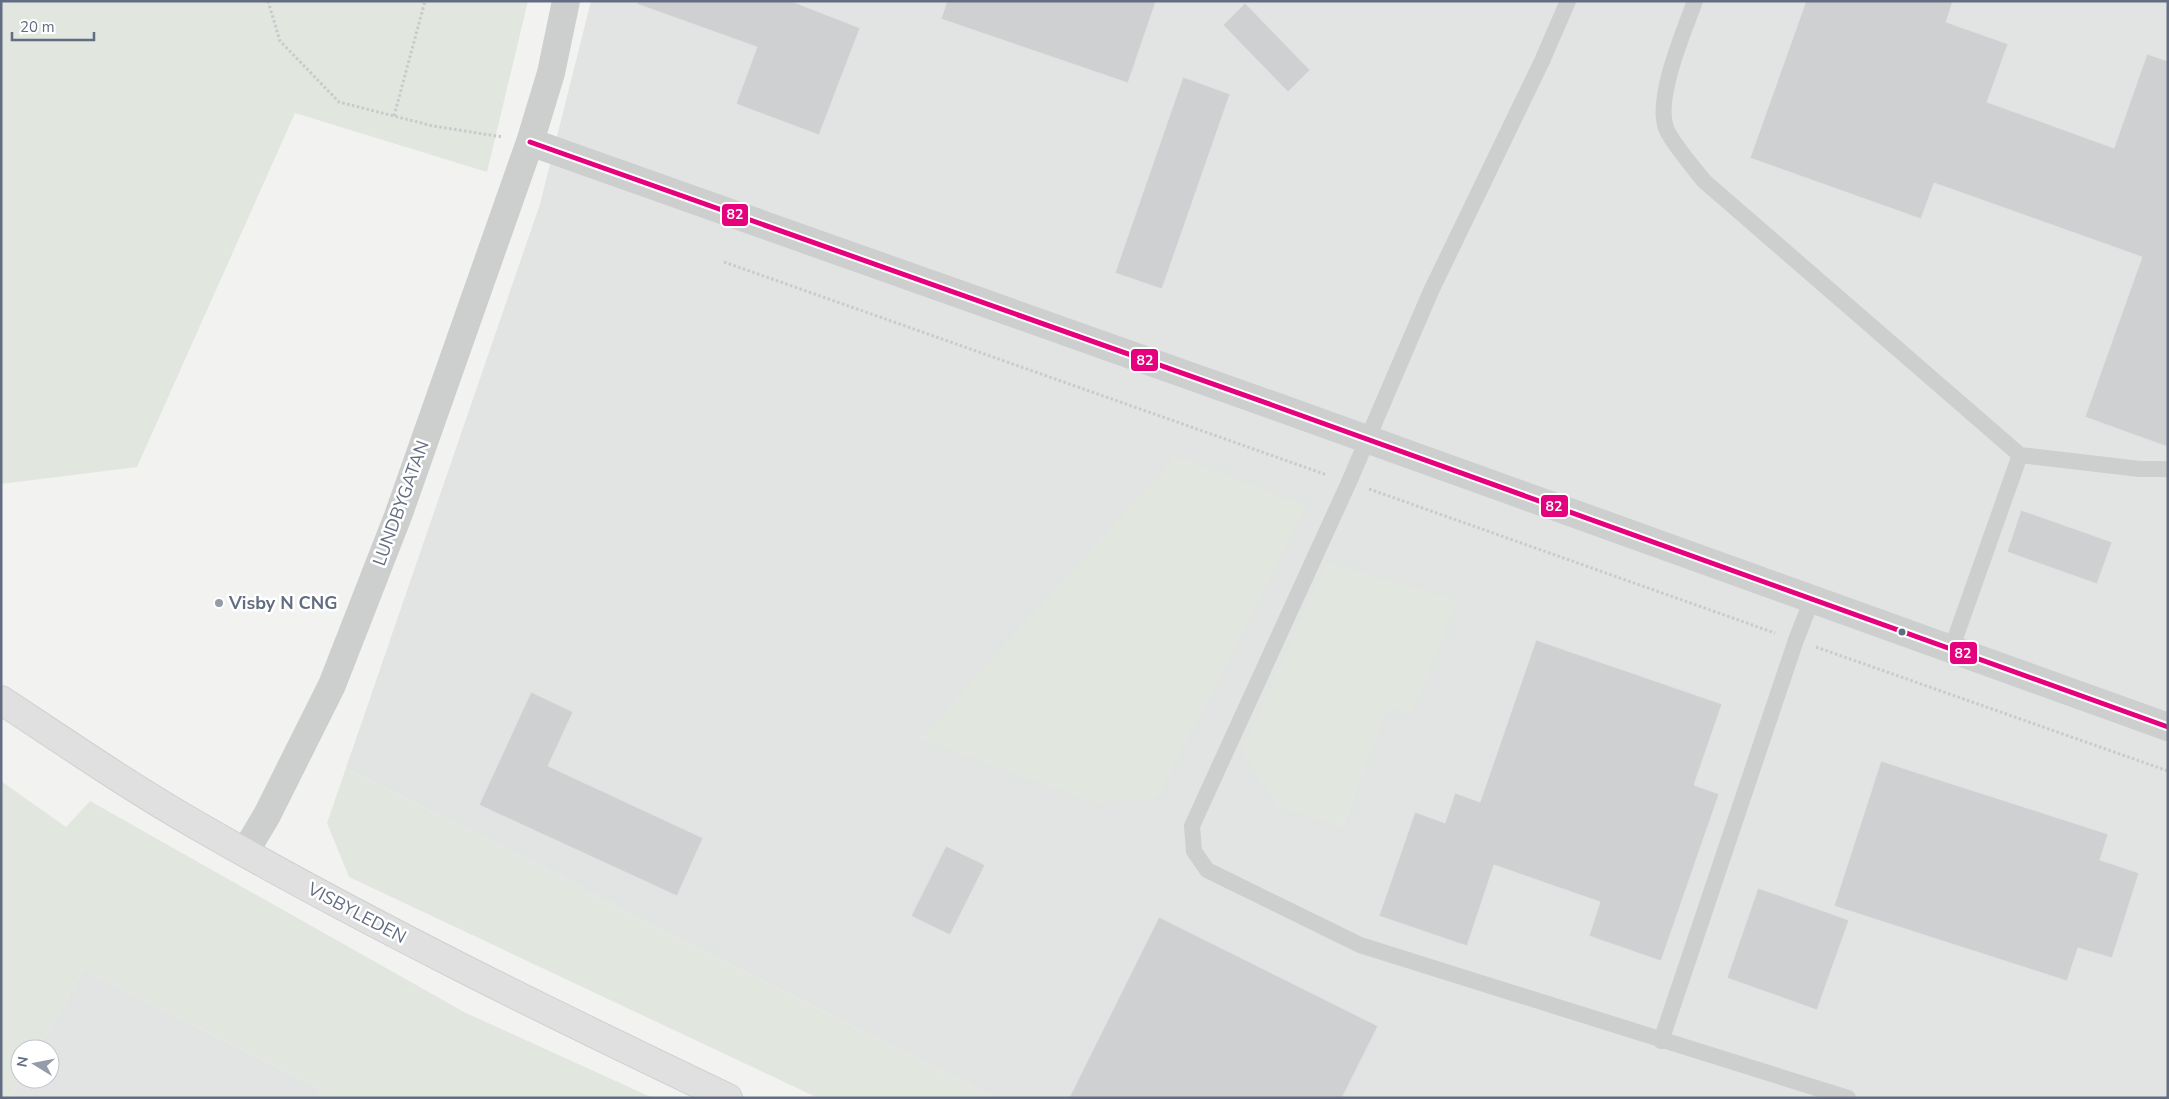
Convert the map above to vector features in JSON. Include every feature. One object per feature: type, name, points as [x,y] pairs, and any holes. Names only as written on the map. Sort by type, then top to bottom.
[{"type":"main road","name":"VISBYLEDEN","points":[[1,700],[97,763],[245,852],[477,976],[728,1098]]},
{"type":"street","name":"LUNDBYGATAN","points":[[245,852],[267,815],[332,685],[398,516],[530,142],[550,73],[566,1]]},
{"type":"street","points":[[530,142],[2168,727]]},
{"type":"lane","points":[[1568,1],[1542,61],[1430,291],[1349,482],[1192,826],[1194,851],[1206,870],[1360,945],[1661,1041],[1848,1098]]},
{"type":"lane","points":[[1695,1],[1672,64],[1662,112],[1666,129],[1704,181],[2020,455],[2140,470],[2168,469]]},
{"type":"lane","points":[[1951,650],[2020,455]]},
{"type":"lane","points":[[1661,1041],[1796,640],[1812,599]]},
{"type":"path","points":[[268,1],[280,41],[339,102],[433,126],[530,142]]},
{"type":"path","points":[[394,116],[425,1]]},
{"type":"path","points":[[724,262],[2168,771]]},
{"type":"shaded area","points":[[1,1],[528,1],[487,172],[295,113],[137,467],[1,484]]},
{"type":"shaded area","points":[[591,1],[2168,1],[2168,1098],[993,1098],[346,768],[540,204]],"holes":[[[1326,563],[1411,715],[1387,704],[1342,827]]]},
{"type":"shaded area","points":[[1176,456],[1307,506],[1157,798],[1094,803],[920,739]]},
{"type":"shaded area","points":[[1326,563],[1458,600],[1411,715],[1387,705],[1342,827],[1277,806],[1242,750]]},
{"type":"shaded area","points":[[346,768],[993,1098],[818,1098],[349,877],[327,823]]},
{"type":"shaded area","points":[[1,781],[66,827],[90,801],[464,1012],[653,1098],[328,1098],[315,1087],[84,969],[44,1039],[10,1039],[10,1089],[15,1089],[10,1098],[1,1098]]},
{"type":"shaded area","points":[[84,969],[315,1087],[328,1098],[10,1098],[15,1089],[60,1089],[60,1039],[44,1039]]},
{"type":"building","points":[[638,1],[791,1],[860,28],[819,135],[736,104],[757,47],[637,4]]},
{"type":"building","points":[[947,1],[1156,1],[1128,83],[941,19]]},
{"type":"building","points":[[1806,1],[1953,1],[1946,22],[2008,44],[1987,102],[2114,148],[2147,54],[2168,61],[2168,447],[2085,417],[2142,257],[1934,183],[1921,219],[1750,158]]},
{"type":"building","points":[[1245,3],[1310,70],[1288,92],[1223,25]]},
{"type":"building","points":[[1183,77],[1230,94],[1162,289],[1115,273]]},
{"type":"building","points":[[2021,510],[2112,542],[2097,584],[2007,552]]},
{"type":"building","points":[[1536,640],[1722,704],[1694,785],[1719,794],[1661,961],[1589,936],[1600,902],[1494,865],[1467,946],[1379,916],[1415,812],[1445,823],[1455,793],[1480,802]]},
{"type":"building","points":[[531,692],[573,712],[548,766],[703,838],[677,896],[479,805]]},
{"type":"building","points":[[1881,761],[2108,834],[2100,860],[2139,873],[2112,958],[2078,948],[2067,981],[1834,906]]},
{"type":"building","points":[[946,846],[985,865],[950,935],[911,916]]},
{"type":"building","points":[[1758,888],[1849,920],[1817,1010],[1727,978]]},
{"type":"building","points":[[1159,917],[1378,1026],[1342,1098],[1069,1098]]},
{"type":"transit line","name":"82","points":[[530,142],[1272,405],[2168,727]]},
{"type":"place","name":"Visby N CNG","points":[[219,603]]}]
